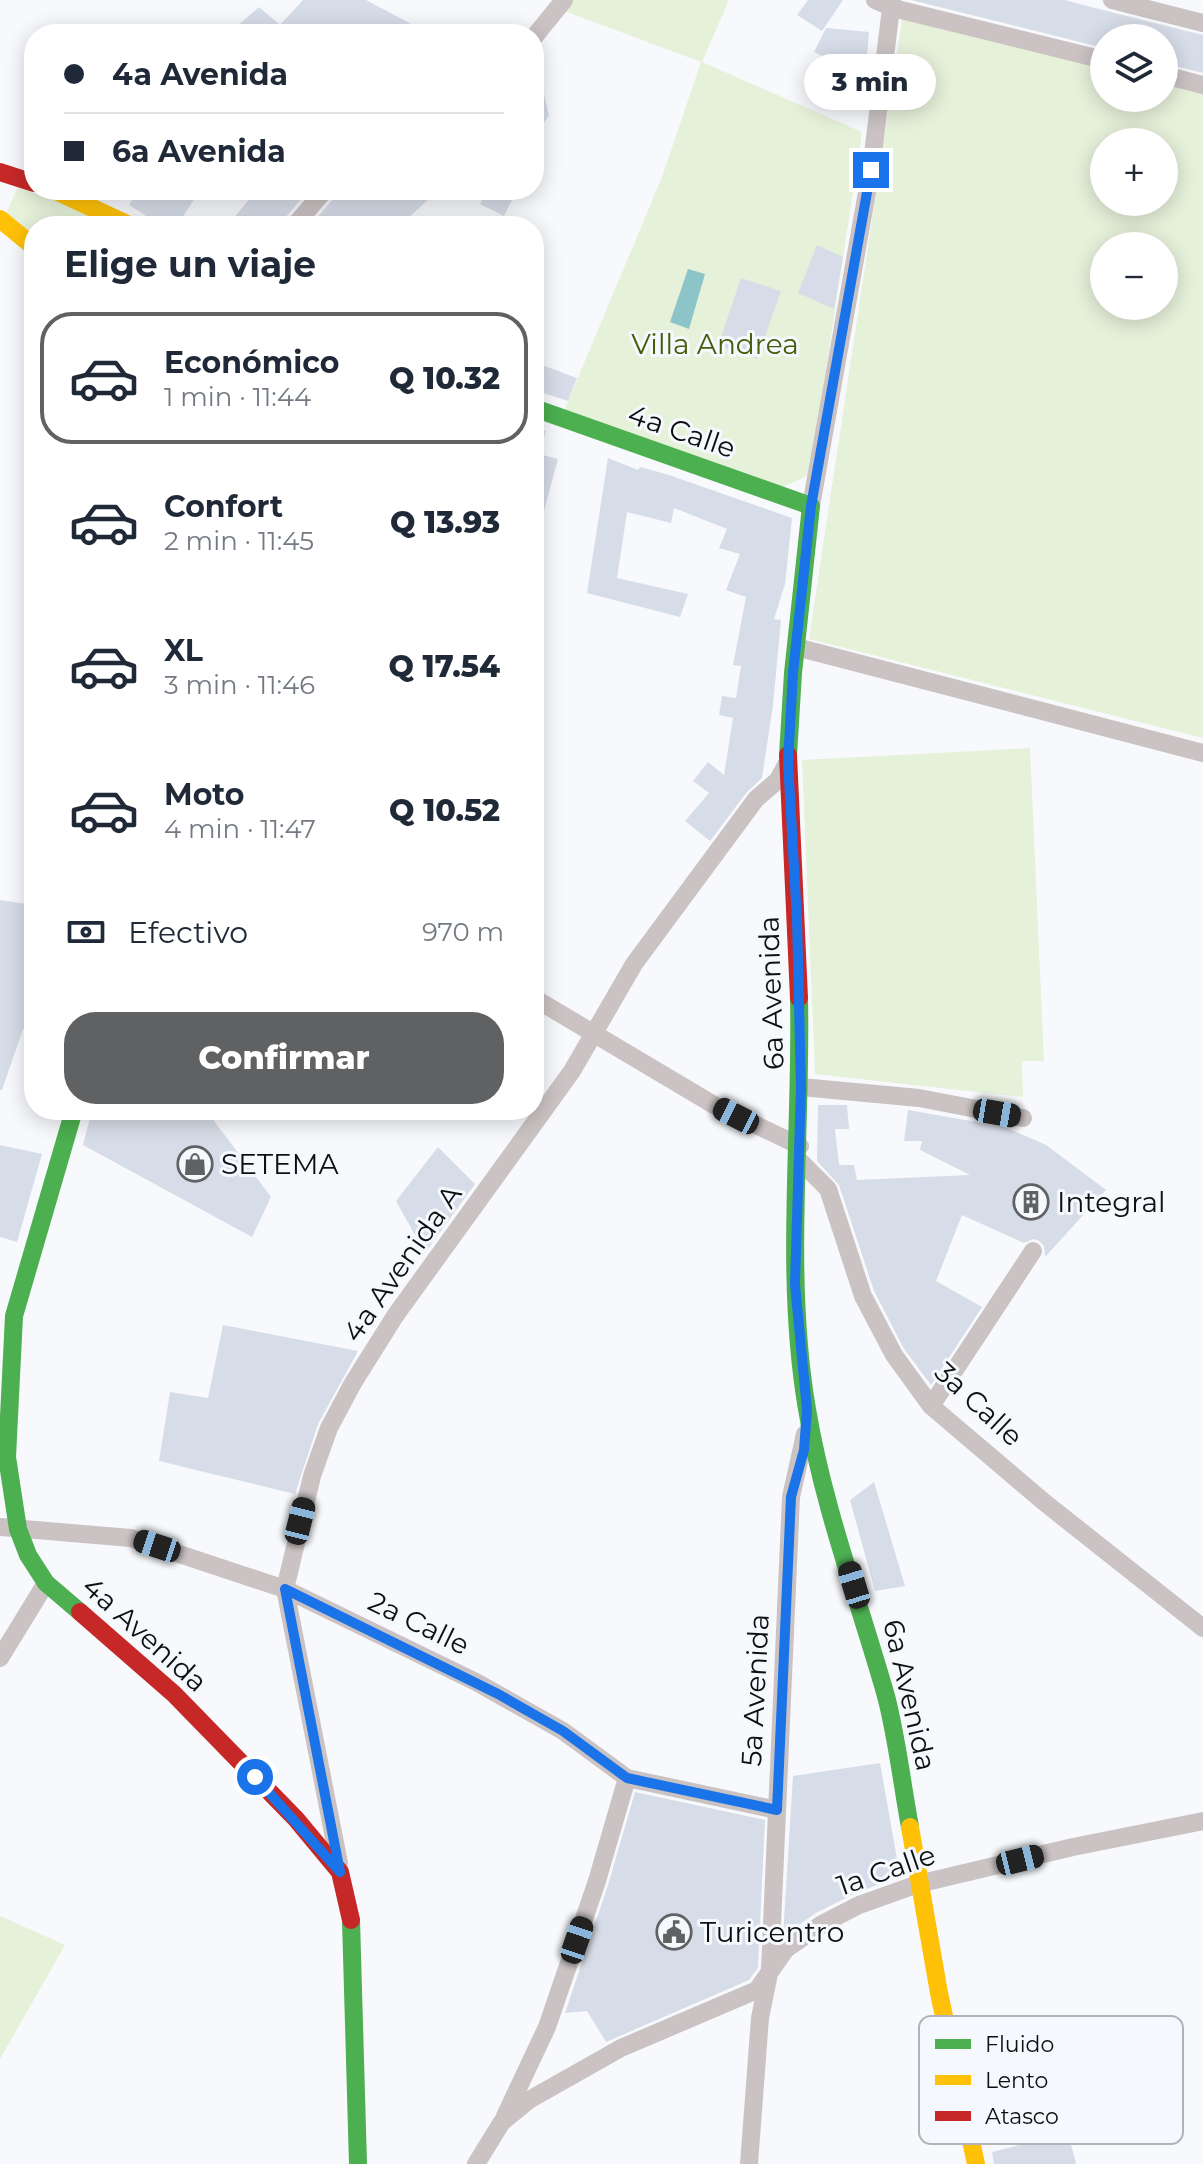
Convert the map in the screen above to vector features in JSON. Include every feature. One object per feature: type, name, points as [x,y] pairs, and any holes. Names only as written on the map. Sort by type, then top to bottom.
[{"type":"main road","points":[[0,172],[24,180]]},
{"type":"main road","points":[[75,200],[110,216]]},
{"type":"main road","points":[[0,219],[24,239]]},
{"type":"main road","name":"4a Calle","points":[[544,412],[811,506]]},
{"type":"main road","name":"6a Avenida","points":[[811,506],[788,762],[797,920],[801,1087],[795,1284],[807,1410],[820,1470],[887,1700],[944,2016]]},
{"type":"main road","name":"4a Avenida","points":[[71,1120],[14,1316],[7,1457],[9,1528],[46,1583],[174,1694],[296,1819],[340,1872],[351,1920],[358,2164]]},
{"type":"main road","name":"6a Avenida","points":[[972,2144],[976,2164]]},
{"type":"street","points":[[544,25],[564,0]]},
{"type":"street","points":[[875,0],[1090,56]]},
{"type":"street","points":[[1112,0],[1203,23]]},
{"type":"street","name":"6a Avenida","points":[[811,506],[871,170],[892,4]]},
{"type":"street","points":[[1178,79],[1203,85]]},
{"type":"street","points":[[303,216],[316,200]]},
{"type":"street","points":[[796,647],[1203,753]]},
{"type":"street","name":"4a Avenida A","points":[[544,1112],[595,1033],[634,964],[756,799],[778,780],[788,762]]},
{"type":"street","name":"3a Calle","points":[[544,1004],[799,1153],[828,1189],[863,1296],[894,1355],[931,1406],[1203,1628]]},
{"type":"street","points":[[801,1087],[919,1098],[1023,1118]]},
{"type":"street","name":"4a Avenida A","points":[[340,1872],[285,1589],[312,1476],[329,1428],[395,1316],[539,1120]]},
{"type":"street","points":[[931,1406],[1033,1251]]},
{"type":"street","name":"5a Avenida","points":[[749,2164],[760,2018],[770,1969],[791,1497],[804,1450],[807,1410]]},
{"type":"street","name":"2a Calle","points":[[9,1528],[131,1538],[285,1589],[488,1689],[563,1731],[627,1778],[777,1810]]},
{"type":"street","points":[[0,1658],[46,1583]]},
{"type":"street","points":[[502,2122],[547,2027],[597,1881],[627,1778]]},
{"type":"street","name":"1a Calle","points":[[476,2164],[502,2122],[529,2100],[621,2048],[757,1990],[786,1949],[822,1924],[859,1905],[922,1883],[1073,1847],[1203,1821]]},
{"type":"green space","name":"Villa Andrea","points":[[569,0],[729,0],[702,62],[862,132],[810,475],[780,488],[564,411],[662,177],[701,62],[562,10]]},
{"type":"green space","points":[[903,14],[1090,60],[1090,112],[1178,112],[1178,82],[1203,88],[1203,738],[809,639]]},
{"type":"green space","points":[[18,187],[24,189],[24,200],[53,200],[91,216],[24,216],[24,228],[6,213]]},
{"type":"green space","points":[[1030,748],[1044,1061],[1022,1061],[1023,1097],[815,1074],[802,760]]},
{"type":"green space","points":[[0,1916],[65,1945],[0,2059]]},
{"type":"water","points":[[688,269],[705,274],[689,329],[670,322]]},
{"type":"building","points":[[303,0],[366,0],[411,24],[281,24]]},
{"type":"building","points":[[808,0],[843,0],[822,31],[797,15]]},
{"type":"building","points":[[911,0],[1065,0],[1160,24],[1090,24],[1090,45]]},
{"type":"building","points":[[259,7],[279,24],[239,24]]},
{"type":"building","points":[[826,28],[869,32],[864,94],[841,92],[844,66],[814,52]]},
{"type":"building","points":[[1178,29],[1203,35],[1203,73],[1178,67]]},
{"type":"building","points":[[544,94],[549,115],[544,123]]},
{"type":"building","points":[[132,200],[194,200],[183,216],[145,216],[129,205]]},
{"type":"building","points":[[249,200],[300,200],[287,216],[235,216]]},
{"type":"building","points":[[332,200],[427,200],[411,216],[319,216]]},
{"type":"building","points":[[482,200],[512,200],[504,216],[480,204]]},
{"type":"building","points":[[817,245],[843,257],[834,309],[798,293]]},
{"type":"building","points":[[741,278],[781,291],[757,359],[718,346]]},
{"type":"building","points":[[544,366],[577,378],[568,401],[544,393]]},
{"type":"building","points":[[544,455],[558,459],[544,511]]},
{"type":"building","points":[[608,458],[638,470],[640,467],[666,474],[792,518],[785,584],[774,619],[781,620],[762,778],[747,792],[710,841],[685,821],[709,793],[693,781],[708,762],[724,775],[733,718],[719,715],[722,696],[736,698],[741,666],[733,665],[746,597],[726,590],[740,554],[719,548],[727,529],[674,508],[671,523],[627,512],[617,578],[688,594],[680,617],[587,593]]},
{"type":"building","points":[[0,900],[24,904],[24,1029],[0,1090]]},
{"type":"building","points":[[818,1105],[847,1105],[849,1129],[835,1129],[839,1165],[854,1165],[857,1180],[970,1175],[920,1150],[922,1141],[904,1141],[908,1110],[1005,1127],[1046,1145],[1106,1190],[1045,1257],[1044,1246],[1039,1241],[1033,1239],[1024,1243],[962,1215],[936,1281],[982,1307],[931,1385],[904,1349],[874,1291],[839,1185],[817,1161]]},
{"type":"building","name":"SETEMA","points":[[89,1120],[213,1120],[271,1197],[252,1237],[83,1145]]},
{"type":"building","points":[[0,1145],[42,1154],[17,1242],[0,1237]]},
{"type":"building","points":[[438,1147],[475,1184],[425,1253],[396,1201]]},
{"type":"building","points":[[223,1325],[358,1351],[318,1424],[295,1494],[159,1461],[170,1392],[208,1398]]},
{"type":"building","points":[[874,1482],[905,1586],[875,1591],[850,1500]]},
{"type":"building","points":[[880,1763],[900,1876],[816,1913],[783,1936],[793,1776]]},
{"type":"building","name":"Turicentro","points":[[635,1792],[765,1820],[758,1968],[749,1980],[606,2042],[587,2011],[565,2013]]},
{"type":"building","points":[[1024,2144],[1071,2144],[1076,2164],[994,2164],[992,2152]]},
{"type":"traffic: fast","points":[[544,412],[811,506],[793,673],[788,755]]},
{"type":"traffic: fast","points":[[799,998],[795,1256],[800,1358],[822,1481],[890,1712],[910,1827]]},
{"type":"traffic: fast","points":[[71,1120],[14,1316],[7,1457],[18,1529],[28,1555],[46,1583],[80,1612]]},
{"type":"traffic: fast","points":[[351,1920],[358,2164]]},
{"type":"traffic: slow","points":[[75,200],[110,216]]},
{"type":"traffic: slow","points":[[0,219],[24,239]]},
{"type":"traffic: slow","points":[[910,1827],[944,2016]]},
{"type":"traffic: slow","points":[[972,2144],[976,2164]]},
{"type":"traffic: jam","points":[[0,172],[24,180]]},
{"type":"traffic: jam","points":[[788,755],[799,998]]},
{"type":"traffic: jam","points":[[80,1612],[174,1694],[296,1819],[340,1872],[351,1920]]},
{"type":"place","name":"SETEMA","points":[[195,1164]]},
{"type":"place","name":"Integral","points":[[1031,1202]]},
{"type":"place","name":"Turicentro","points":[[674,1932]]},
{"type":"route","points":[[255,1777],[296,1819],[340,1872],[285,1589],[498,1694],[563,1731],[627,1778],[777,1810],[791,1497],[804,1450],[807,1410],[798,1344],[795,1284],[801,1087],[797,920],[788,762],[793,673],[811,506],[871,170]]}]
